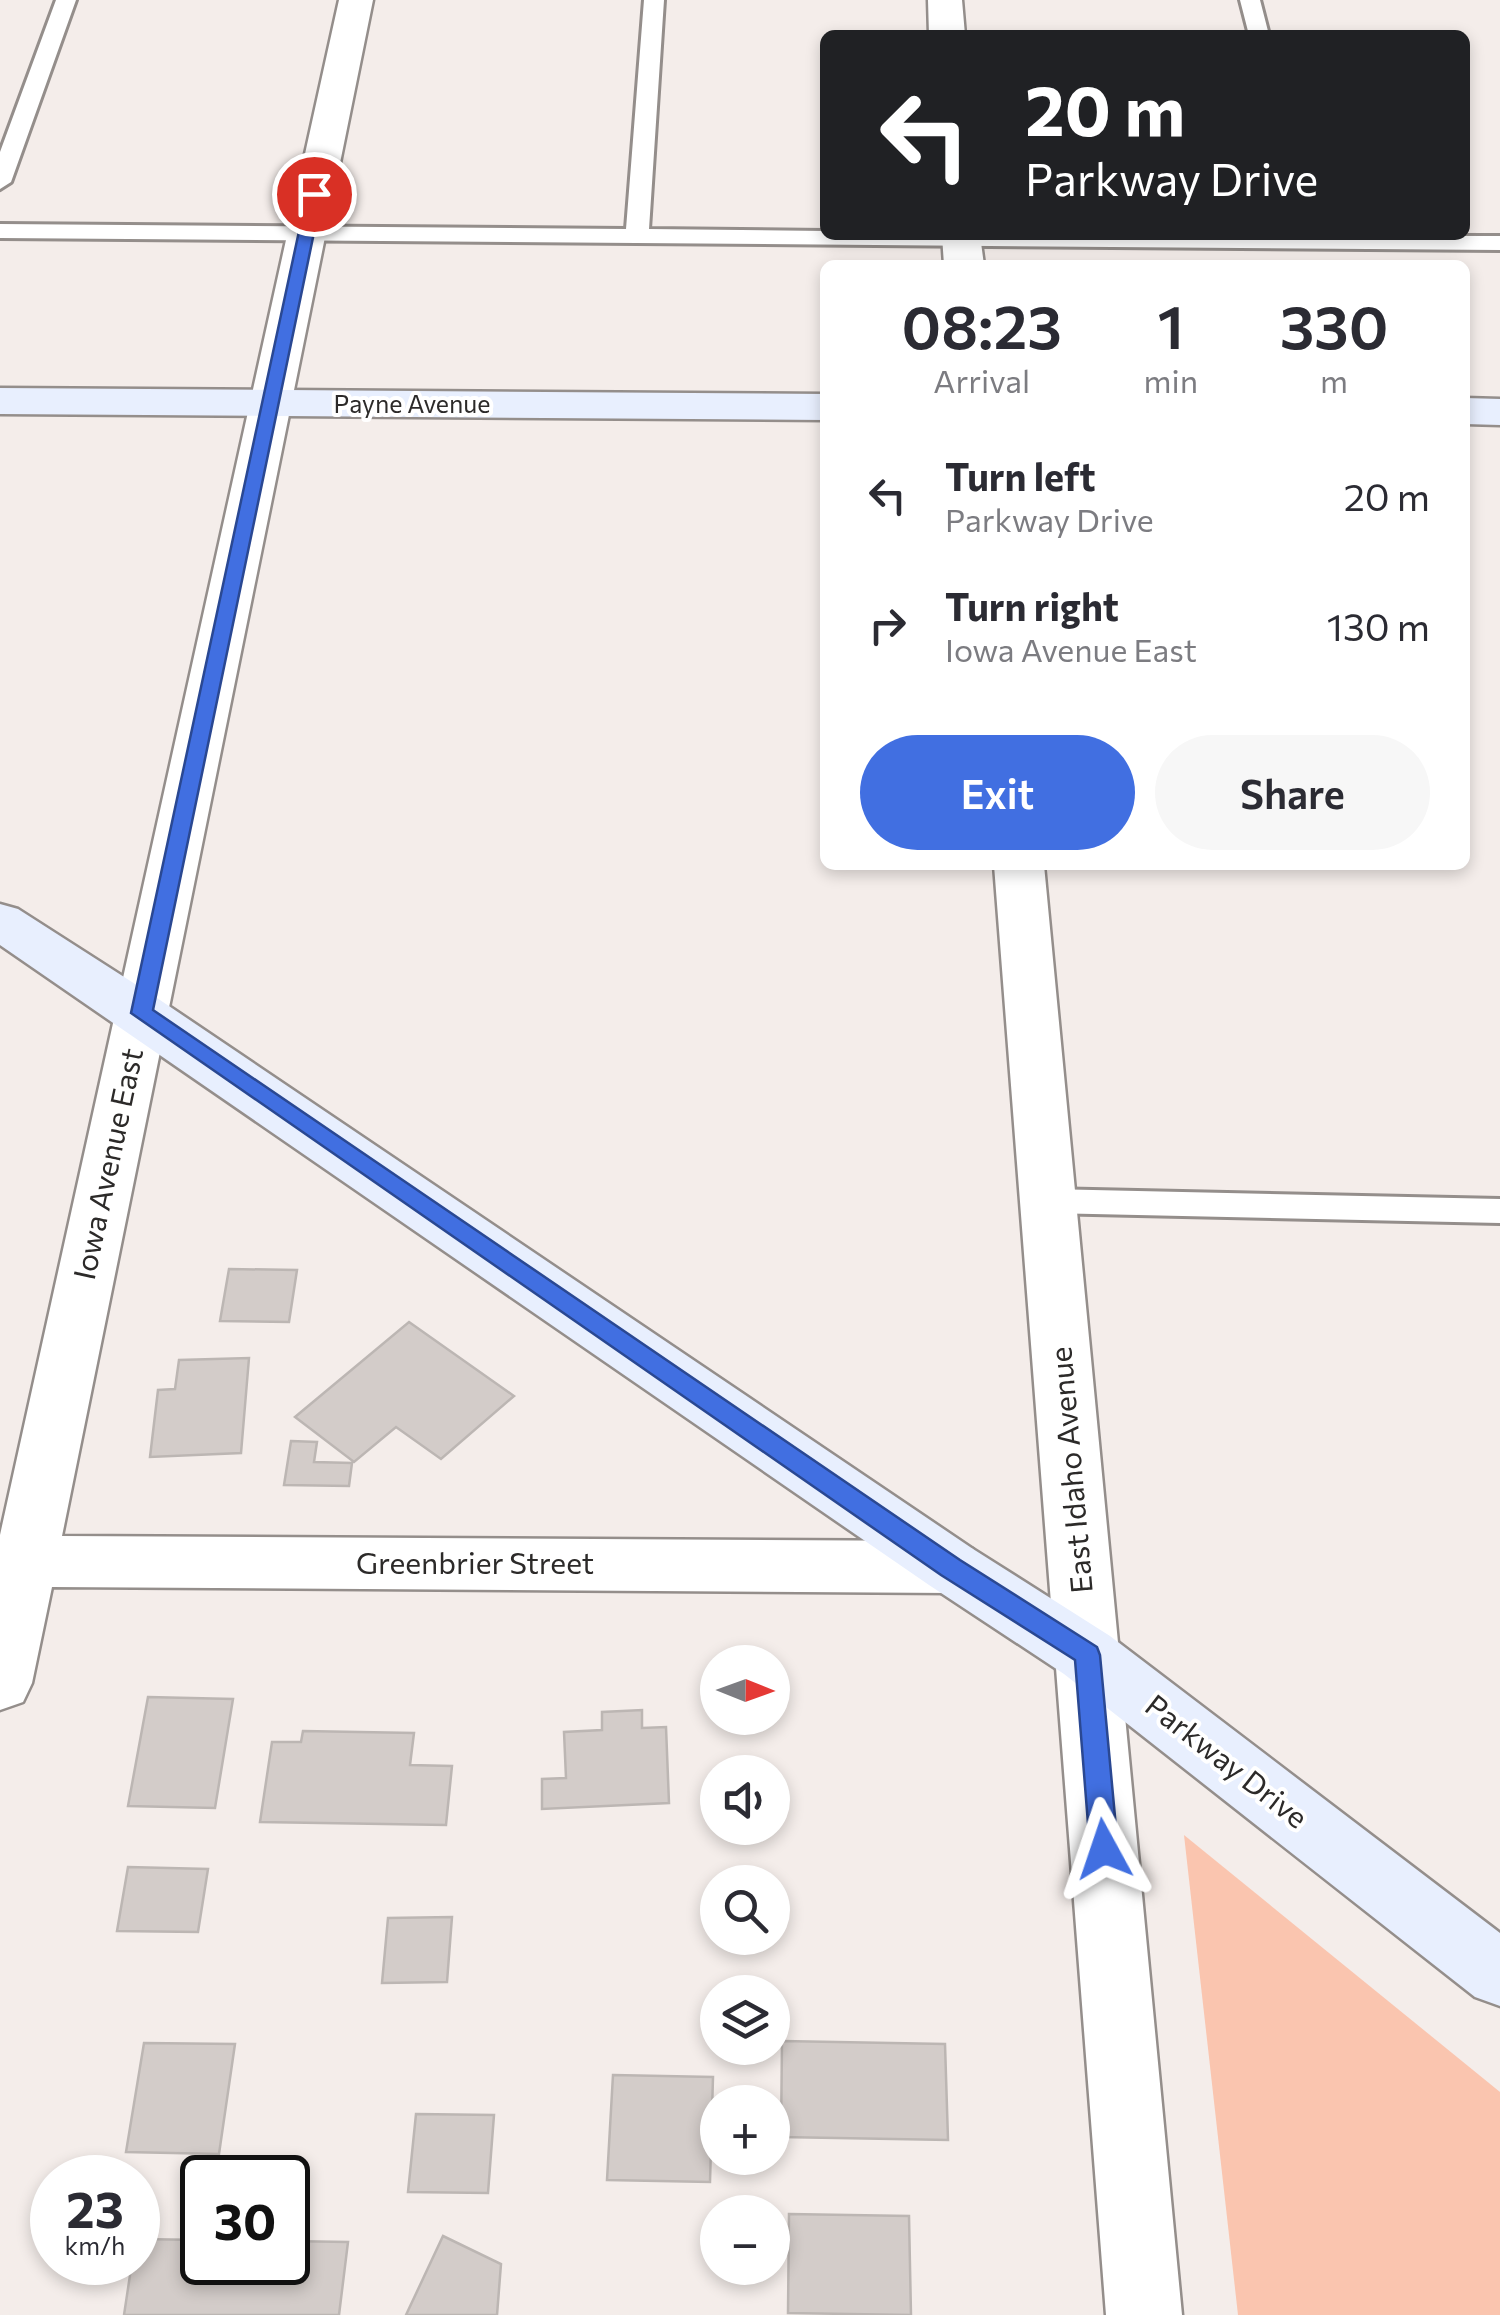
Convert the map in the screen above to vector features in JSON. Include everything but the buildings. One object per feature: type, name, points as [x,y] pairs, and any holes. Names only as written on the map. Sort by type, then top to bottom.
[{"type":"street","name":"Iowa Avenue East","points":[[0,1683],[13,1561],[142,1013],[356,0]]},
{"type":"street","points":[[945,0],[947,30]]},
{"type":"street","name":"Payne Avenue","points":[[0,401],[820,407]]},
{"type":"street","points":[[1470,412],[1500,412]]},
{"type":"street","name":"East Idaho Avenue","points":[[1020,870],[1144,2315]]},
{"type":"street","name":"Parkway Drive","points":[[0,922],[142,1013],[950,1567],[1087,1655],[1500,1974]]},
{"type":"street","name":"Greenbrier Street","points":[[13,1561],[950,1567]]},
{"type":"lane","points":[[0,182],[66,0]]},
{"type":"lane","points":[[637,236],[654,0]]},
{"type":"lane","points":[[1250,0],[1258,30]]},
{"type":"lane","points":[[0,231],[637,236],[962,246],[1221,240]]},
{"type":"lane","points":[[1371,240],[1500,244]]},
{"type":"lane","points":[[1048,1201],[1500,1211]]},
{"type":"shaded area","points":[[1184,1835],[1500,2092],[1500,2315],[1238,2315]]},
{"type":"route","points":[[314,194],[142,1013],[950,1567],[1087,1655],[1104,1849]]}]
